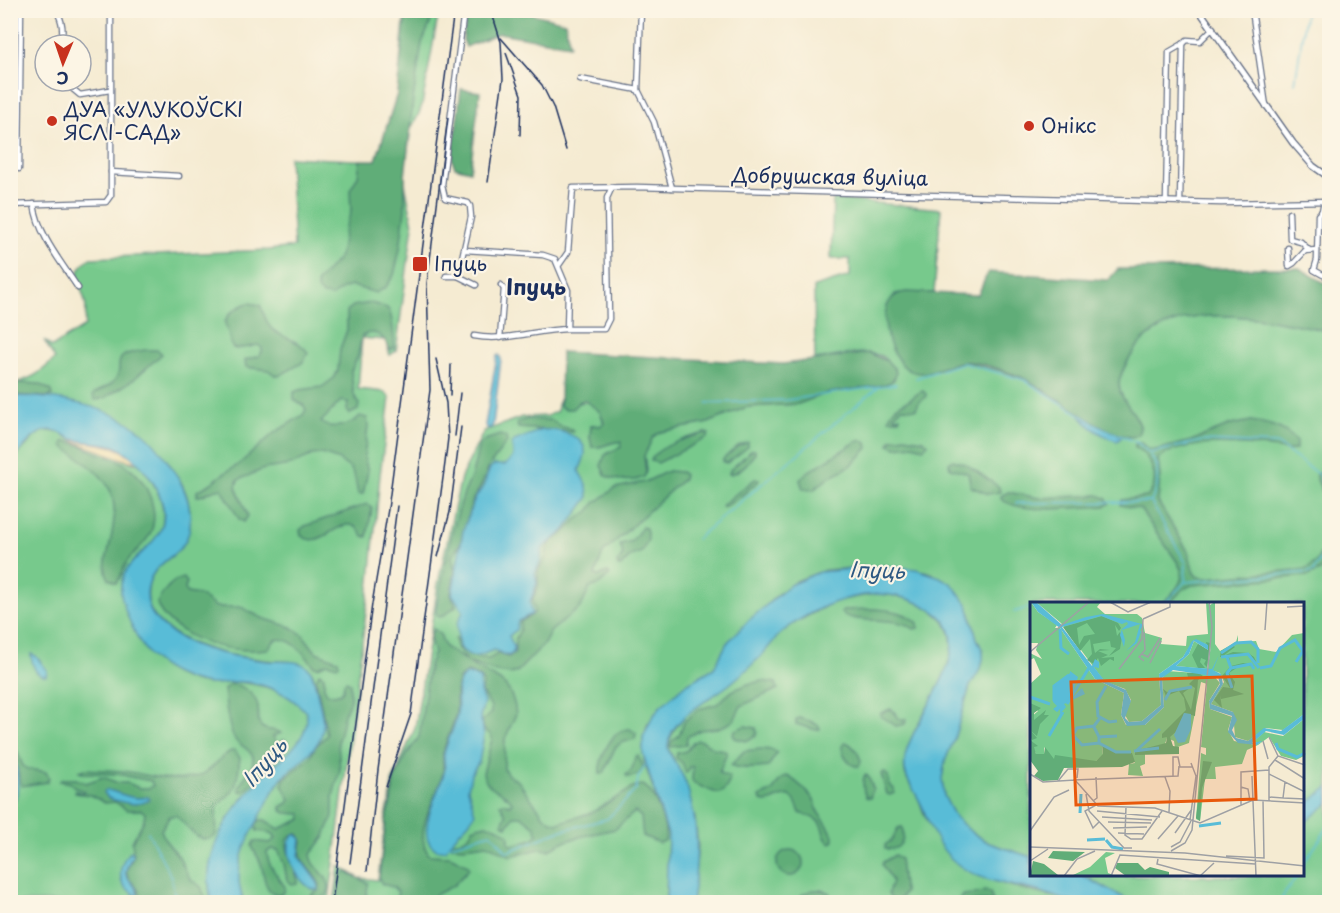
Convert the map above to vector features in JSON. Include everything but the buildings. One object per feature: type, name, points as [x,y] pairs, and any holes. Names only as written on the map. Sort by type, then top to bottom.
[{"type":"main road","points":[[1200,10],[1308,161],[1329,178]]},
{"type":"street","points":[[19,169],[21,10]]},
{"type":"street","points":[[56,10],[62,27],[61,33]]},
{"type":"street","points":[[10,205],[106,202],[111,195],[111,10]]},
{"type":"street","points":[[458,276],[471,217],[470,206],[445,198],[442,185],[464,10]]},
{"type":"street","points":[[630,10],[641,13],[638,90],[654,122],[672,188]]},
{"type":"street","points":[[1252,10],[1267,106]]},
{"type":"street","points":[[1166,201],[1169,52],[1187,40],[1200,41],[1213,28]]},
{"type":"street","points":[[1180,202],[1183,44]]},
{"type":"street","points":[[580,79],[638,90]]},
{"type":"street","points":[[93,93],[110,90]]},
{"type":"street","points":[[78,93],[80,95],[92,93]]},
{"type":"street","points":[[111,172],[179,176]]},
{"type":"street","points":[[474,336],[489,339],[548,329],[604,329],[607,326],[609,298],[607,198],[612,186]]},
{"type":"street","name":"Добрушская вуліца","points":[[559,265],[568,252],[573,188],[612,186],[1180,202],[1327,201]]},
{"type":"street","points":[[1327,201],[1318,215],[1317,260],[1314,270],[1323,275],[1329,275]]},
{"type":"street","points":[[34,204],[36,216],[49,242],[78,288]]},
{"type":"street","points":[[1322,212],[1329,211]]},
{"type":"street","points":[[1289,213],[1290,239],[1301,242],[1308,250]]},
{"type":"street","points":[[1288,248],[1288,266],[1294,263],[1305,250],[1316,250]]},
{"type":"street","points":[[465,250],[547,256],[555,259],[568,290],[567,329]]},
{"type":"street","points":[[446,276],[458,276],[476,285]]},
{"type":"street","points":[[500,338],[504,289],[501,285]]},
{"type":"green space","points":[[405,11],[439,11],[422,105],[411,128],[405,170],[405,183],[413,225],[396,351],[390,355],[385,340],[362,338],[358,389],[385,392],[390,398],[370,581],[329,902],[244,902],[238,868],[251,832],[278,785],[309,753],[321,730],[323,718],[314,677],[309,669],[295,662],[264,660],[220,652],[198,646],[165,627],[151,611],[148,590],[154,572],[178,551],[187,537],[190,510],[186,493],[178,477],[161,452],[133,426],[117,417],[83,405],[46,398],[11,396],[11,383],[35,375],[55,359],[44,340],[52,347],[85,326],[86,304],[78,273],[90,258],[294,247],[289,157],[376,161],[397,94]]},
{"type":"green space","points":[[406,11],[432,11],[430,24],[422,43],[413,100],[405,177],[405,209],[394,275],[386,287],[376,293],[352,286],[332,296],[323,295],[317,290],[317,282],[337,260],[341,251],[345,228],[351,212],[350,190],[358,176],[360,160],[376,160],[397,94]]},
{"type":"green space","points":[[467,11],[522,11],[565,22],[570,45],[499,33],[466,47],[463,40]]},
{"type":"green space","points":[[461,89],[480,92],[470,171],[455,167],[452,160]]},
{"type":"green space","points":[[833,199],[941,209],[934,293],[895,294],[887,307],[887,337],[923,373],[963,361],[1008,373],[1030,382],[1096,422],[1129,437],[1139,433],[1140,426],[1120,391],[1121,374],[1131,356],[1148,336],[1170,324],[1195,318],[1251,317],[1329,331],[1329,902],[1132,902],[1085,877],[1304,877],[1304,602],[1030,602],[1030,857],[989,843],[971,832],[955,817],[944,796],[942,778],[945,761],[970,686],[982,665],[983,651],[977,639],[968,605],[932,573],[883,566],[825,570],[796,581],[777,595],[727,643],[714,668],[685,685],[660,707],[647,725],[643,742],[644,761],[668,835],[666,902],[334,902],[339,866],[359,878],[378,880],[392,782],[415,728],[438,583],[461,477],[484,431],[522,417],[547,416],[557,411],[559,399],[561,407],[586,402],[596,407],[604,420],[602,426],[591,426],[590,438],[600,447],[618,441],[622,443],[621,447],[608,453],[606,476],[617,479],[646,469],[644,456],[653,437],[660,432],[708,423],[747,407],[798,404],[821,395],[884,385],[894,380],[896,372],[883,357],[876,354],[849,354],[815,360],[814,287],[850,276],[850,259],[831,259]]},
{"type":"green space","points":[[1299,268],[1323,282],[1329,282],[1329,331],[1251,317],[1195,318],[1170,324],[1148,336],[1131,356],[1120,377],[1119,385],[1122,396],[1140,426],[1139,433],[1133,437],[1108,429],[1033,383],[990,366],[960,362],[934,371],[913,372],[899,362],[888,339],[885,326],[888,303],[895,296],[906,292],[978,295],[988,272],[1108,280],[1118,269]]},
{"type":"green space","points":[[249,303],[260,305],[267,322],[275,332],[305,348],[308,353],[302,363],[279,376],[268,370],[246,367],[245,360],[259,356],[262,348],[258,345],[239,349],[232,347],[225,323],[234,310]]},
{"type":"green space","points":[[370,303],[384,307],[390,312],[394,348],[390,350],[385,341],[375,333],[362,336],[358,356],[351,371],[354,395],[359,404],[358,410],[350,414],[347,411],[348,402],[341,401],[321,422],[325,425],[336,426],[347,424],[360,416],[367,418],[364,457],[368,471],[363,494],[358,494],[351,469],[337,459],[322,454],[312,455],[291,465],[264,469],[238,480],[236,487],[248,516],[244,522],[239,519],[222,489],[215,489],[197,496],[197,491],[238,465],[274,433],[303,415],[306,409],[294,400],[294,392],[322,387],[334,378],[347,330],[347,311],[353,306]]},
{"type":"green space","points":[[145,350],[158,350],[162,354],[133,380],[105,398],[95,400],[93,395],[111,384],[117,376],[119,362],[125,355]]},
{"type":"green space","points":[[561,352],[783,364],[869,353],[887,361],[895,369],[896,375],[891,382],[884,385],[827,393],[798,404],[747,407],[708,423],[660,432],[653,437],[644,456],[646,472],[644,477],[625,481],[606,476],[601,466],[605,455],[621,447],[621,442],[592,447],[591,426],[600,426],[604,423],[600,412],[585,400],[572,409],[563,409],[560,405]]},
{"type":"green space","points":[[11,384],[39,384],[52,391],[53,395],[47,397],[11,395]]},
{"type":"green space","points":[[923,391],[926,397],[919,402],[916,409],[902,408],[894,415],[900,416],[899,419],[889,419],[896,407]]},
{"type":"green space","points":[[526,419],[552,420],[573,432],[518,428],[517,423]]},
{"type":"green space","points":[[1251,421],[1282,429],[1296,441],[1296,449],[1211,444],[1181,448],[1158,459],[1160,476],[1158,502],[1188,551],[1194,573],[1198,577],[1205,578],[1307,569],[1316,562],[1329,537],[1329,567],[1308,576],[1192,585],[1183,589],[1171,602],[1164,602],[1181,581],[1181,569],[1140,509],[1120,505],[1122,500],[1147,497],[1154,484],[1150,463],[1135,447],[1135,444],[1140,442],[1148,449],[1155,450],[1191,441],[1231,425]]},
{"type":"green space","points":[[44,430],[61,433],[72,440],[133,463],[140,463],[158,492],[163,509],[160,532],[131,564],[121,586],[122,596],[134,631],[147,652],[167,670],[193,681],[213,684],[242,683],[276,690],[297,701],[307,717],[306,727],[293,749],[244,797],[227,820],[211,860],[209,874],[212,902],[11,902],[11,462],[36,435]]},
{"type":"green space","points":[[705,433],[709,434],[707,438],[658,463],[651,461],[659,451],[666,447]]},
{"type":"green space","points":[[500,435],[506,437],[507,442],[489,466],[473,499],[460,544],[452,557],[455,572],[451,594],[456,606],[439,617],[436,614],[436,608],[452,532],[472,475],[479,445],[485,440]]},
{"type":"green space","points":[[905,437],[924,440],[928,444],[923,448],[913,445],[896,447],[889,444],[892,439]]},
{"type":"green space","points":[[862,440],[867,443],[868,448],[852,465],[813,490],[803,489],[800,480],[806,473]]},
{"type":"green space","points":[[65,441],[79,444],[123,463],[140,478],[150,496],[154,515],[150,534],[127,562],[116,583],[109,579],[106,568],[114,512],[109,487],[92,468],[64,447]]},
{"type":"green space","points":[[748,442],[748,447],[727,463],[723,462],[723,459],[738,446]]},
{"type":"green space","points":[[752,450],[755,450],[755,453],[747,463],[736,472],[729,474],[730,470]]},
{"type":"green space","points":[[953,460],[966,464],[999,487],[1000,492],[988,494],[971,487],[968,473],[950,468],[949,463]]},
{"type":"green space","points":[[668,471],[681,472],[684,475],[683,479],[603,553],[595,575],[599,576],[607,572],[610,575],[600,584],[590,588],[581,607],[551,631],[544,644],[517,672],[511,674],[496,672],[469,663],[500,681],[510,693],[516,714],[505,739],[504,769],[508,775],[518,781],[544,816],[558,823],[593,812],[636,786],[643,785],[648,789],[660,810],[665,827],[665,841],[659,843],[643,836],[641,817],[635,812],[615,829],[560,843],[549,850],[540,849],[511,856],[487,844],[451,846],[451,841],[464,839],[473,828],[483,825],[497,827],[505,832],[509,835],[509,844],[512,845],[533,839],[538,834],[535,827],[521,816],[514,816],[507,826],[502,824],[506,815],[500,804],[510,805],[512,802],[491,787],[483,773],[492,739],[491,735],[484,730],[482,721],[491,713],[491,707],[482,693],[483,683],[480,677],[468,672],[459,679],[457,684],[456,713],[443,753],[441,782],[424,824],[423,835],[424,845],[429,855],[450,856],[468,865],[469,869],[453,886],[435,895],[430,902],[391,902],[396,899],[398,892],[393,887],[382,884],[379,878],[387,814],[394,780],[407,754],[419,737],[429,665],[434,653],[430,639],[432,631],[434,629],[440,634],[445,647],[468,662],[457,648],[455,639],[458,639],[460,649],[475,657],[489,659],[499,653],[507,657],[512,656],[515,653],[515,640],[520,630],[520,622],[535,611],[532,600],[538,586],[538,571],[551,542],[615,488],[645,482]]},
{"type":"green space","points":[[1322,472],[1329,475],[1329,508],[1316,477],[1316,474]]},
{"type":"green space","points":[[755,479],[759,479],[758,482],[736,500],[722,507],[723,504]]},
{"type":"green space","points":[[1008,492],[1039,498],[1098,495],[1106,498],[1109,504],[1036,509],[1010,504],[1001,499],[1001,496]]},
{"type":"green space","points":[[367,504],[372,508],[367,537],[363,536],[356,527],[349,525],[341,526],[317,539],[309,539],[301,535],[300,530],[305,526]]},
{"type":"green space","points":[[642,527],[646,528],[648,540],[642,552],[631,556],[618,567],[617,563],[623,555],[620,544],[632,541]]},
{"type":"green space","points":[[183,578],[187,582],[185,589],[187,593],[199,595],[216,607],[241,607],[262,618],[291,627],[303,635],[316,652],[338,660],[339,664],[337,666],[327,663],[318,667],[314,666],[297,647],[287,640],[275,640],[268,649],[242,650],[203,642],[180,630],[160,611],[157,603],[168,587]]},
{"type":"green space","points":[[875,594],[899,597],[921,604],[935,613],[949,629],[952,648],[947,668],[914,733],[906,753],[905,772],[940,841],[957,863],[970,871],[999,883],[1074,902],[692,902],[698,846],[695,818],[684,779],[668,748],[676,727],[687,714],[733,681],[762,655],[775,638],[793,624],[835,601]]},
{"type":"green space","points":[[870,609],[902,613],[918,623],[918,628],[914,629],[897,622],[857,619],[841,613],[844,610]]},
{"type":"green space","points":[[319,673],[324,676],[324,687],[327,693],[334,695],[341,693],[344,683],[346,681],[350,683],[350,700],[338,741],[340,770],[333,796],[333,816],[324,838],[311,854],[312,860],[326,878],[329,888],[327,895],[320,900],[313,899],[311,895],[319,890],[320,885],[305,865],[301,855],[302,841],[298,834],[291,836],[287,847],[298,883],[292,884],[287,880],[278,850],[272,849],[267,852],[271,866],[285,887],[284,892],[280,895],[270,891],[252,846],[254,841],[270,843],[276,838],[272,833],[257,831],[256,824],[260,820],[265,820],[279,829],[302,819],[301,814],[286,813],[281,810],[281,807],[290,799],[282,785],[285,778],[310,758],[315,747],[327,735],[316,680]]},
{"type":"green space","points":[[762,681],[776,683],[778,689],[741,706],[734,720],[728,724],[718,728],[700,730],[687,737],[686,745],[670,747],[671,742],[679,735],[684,722],[699,709],[717,704],[732,691]]},
{"type":"green space","points":[[230,684],[243,688],[254,697],[258,706],[260,725],[281,733],[273,736],[277,744],[284,740],[287,742],[285,747],[243,792],[239,790],[240,785],[252,766],[253,757],[236,741],[231,731],[224,689]]},
{"type":"green space","points":[[890,709],[894,711],[898,719],[906,719],[905,724],[896,726],[880,716],[881,713]]},
{"type":"green space","points":[[799,718],[810,721],[820,729],[796,724]]},
{"type":"green space","points":[[745,726],[756,728],[756,736],[746,741],[735,738],[733,734],[735,730]]},
{"type":"green space","points":[[630,729],[636,733],[635,739],[621,743],[615,748],[604,773],[600,774],[604,753],[612,739],[623,730]]},
{"type":"green space","points":[[698,740],[727,753],[719,773],[729,777],[730,780],[721,792],[714,792],[694,783],[692,780],[693,767],[689,767],[686,773],[682,763],[676,758],[677,753],[686,751],[693,742]]},
{"type":"green space","points":[[845,742],[858,753],[861,762],[859,766],[852,765],[845,757],[842,746]]},
{"type":"green space","points":[[15,746],[23,766],[46,772],[49,778],[47,782],[21,786],[13,750]]},
{"type":"green space","points":[[234,750],[240,758],[237,779],[231,793],[217,808],[215,836],[209,839],[198,837],[175,815],[169,817],[161,830],[190,879],[201,887],[207,902],[164,902],[161,897],[161,902],[158,902],[151,896],[141,897],[126,871],[134,855],[132,842],[144,820],[145,813],[141,810],[127,810],[115,802],[105,803],[90,795],[75,793],[74,791],[81,793],[84,791],[70,783],[60,781],[76,779],[86,783],[103,777],[118,783],[149,788],[153,786],[151,781],[117,774],[79,771],[85,769],[117,771],[171,779],[191,778],[206,773],[225,754]]},
{"type":"green space","points":[[773,750],[777,753],[768,767],[744,768],[731,765],[744,751]]},
{"type":"green space","points":[[638,756],[643,766],[640,774],[627,777],[635,757]]},
{"type":"green space","points":[[884,772],[894,789],[894,793],[890,795],[887,794],[881,774]]},
{"type":"green space","points":[[865,775],[868,776],[873,788],[870,798],[866,797],[864,792]]},
{"type":"green space","points":[[787,776],[813,799],[818,812],[831,832],[833,842],[830,843],[826,839],[817,820],[800,813],[792,797],[787,795],[767,802],[761,801],[760,797],[771,791],[780,780]]},
{"type":"green space","points":[[902,827],[901,844],[895,848],[885,849],[885,845],[892,840],[898,828]]},
{"type":"green space","points":[[790,850],[799,854],[803,863],[799,872],[790,876],[781,872],[777,863],[781,854]]},
{"type":"green space","points":[[895,855],[900,859],[905,892],[900,902],[894,902],[889,895],[892,881],[882,865]]},
{"type":"green space","points":[[347,872],[368,883],[366,902],[337,902],[340,875]]},
{"type":"green space","points":[[812,890],[829,892],[831,899],[828,902],[797,902],[801,895]]},
{"type":"green space","points":[[984,891],[990,892],[993,902],[958,902],[962,896]]},
{"type":"sand","points":[[71,438],[115,448],[140,463],[125,460],[76,442]]},
{"type":"water","points":[[499,355],[501,359],[493,424],[491,428],[487,428],[485,425]]},
{"type":"water","points":[[11,396],[64,400],[117,417],[133,425],[147,436],[177,475],[189,506],[189,532],[180,548],[154,573],[149,581],[147,593],[150,609],[166,629],[206,649],[252,659],[295,662],[306,666],[312,673],[323,722],[320,739],[309,754],[282,778],[252,832],[242,854],[240,866],[240,890],[244,902],[212,902],[209,883],[214,847],[243,798],[299,741],[306,727],[306,712],[282,693],[263,685],[242,682],[202,683],[169,670],[149,655],[128,617],[121,589],[126,570],[152,543],[161,529],[164,518],[163,506],[153,482],[136,461],[117,447],[78,441],[49,430],[36,435],[11,462],[11,415],[13,411]]},
{"type":"water","points":[[1081,417],[1121,438],[1117,441],[1108,437],[1092,428]]},
{"type":"water","points":[[542,430],[554,430],[568,434],[580,441],[585,455],[579,471],[587,486],[588,498],[564,531],[543,548],[535,573],[537,583],[530,602],[532,614],[518,621],[516,630],[509,636],[514,648],[513,653],[508,656],[494,650],[476,656],[469,655],[459,647],[457,625],[463,611],[452,594],[463,531],[475,498],[483,487],[490,468],[494,465],[505,465],[511,460],[514,441]]},
{"type":"water","points":[[883,566],[916,569],[940,577],[952,584],[968,605],[977,639],[983,651],[983,660],[970,686],[945,761],[942,778],[944,796],[955,817],[971,832],[989,843],[1030,857],[1030,877],[1085,877],[1132,902],[1081,903],[995,882],[965,869],[944,851],[935,837],[905,772],[905,758],[909,743],[946,670],[951,652],[951,635],[944,620],[921,604],[904,598],[868,595],[833,603],[801,619],[782,632],[738,677],[693,709],[676,726],[668,748],[689,794],[695,824],[696,863],[692,902],[666,902],[668,835],[643,754],[643,737],[660,707],[685,685],[714,668],[727,643],[748,621],[790,585],[819,572]]},
{"type":"water","points":[[31,654],[36,656],[47,670],[46,676],[37,672]]},
{"type":"water","points":[[469,674],[480,679],[480,692],[484,702],[480,717],[484,735],[479,762],[471,774],[468,789],[475,813],[446,850],[438,850],[428,840],[428,821],[444,773],[444,754],[455,724],[458,709],[458,686],[463,677]]},
{"type":"water","points":[[11,738],[18,780],[14,802],[11,800],[13,785]]},
{"type":"water","points":[[1329,787],[1329,803],[1304,823],[1304,806]]},
{"type":"water","points":[[106,790],[131,797],[150,799],[135,804],[124,802],[108,798],[104,792]]},
{"type":"water","points":[[294,835],[301,839],[299,857],[318,883],[318,890],[304,883],[293,867],[289,849]]},
{"type":"water","points":[[131,851],[133,855],[126,875],[136,888],[138,894],[136,896],[125,887],[121,878],[123,863]]},
{"type":"waterway","points":[[1295,83],[1306,10]]},
{"type":"waterway","points":[[916,378],[963,363],[1024,380],[1100,427],[1138,443],[1150,454],[1157,466],[1157,487],[1151,502]]},
{"type":"waterway","points":[[707,403],[787,400],[896,384]]},
{"type":"waterway","points":[[696,539],[877,388]]},
{"type":"waterway","points":[[1151,453],[1202,441],[1277,444],[1319,475],[1330,498]]},
{"type":"waterway","points":[[1016,503],[1151,502],[1186,563],[1185,582]]},
{"type":"waterway","points":[[1166,602],[1185,582],[1313,572],[1330,542]]},
{"type":"waterway","points":[[1014,612],[1030,607]]},
{"type":"waterway","points":[[447,846],[491,833],[507,852],[559,831],[607,819],[636,790],[638,779],[645,765]]},
{"type":"waterway","points":[[1304,863],[1330,824]]},
{"type":"waterway","points":[[148,832],[171,876],[176,902]]},
{"type":"waterway","points":[[1279,902],[1296,877]]},
{"type":"waterway","points":[[1313,902],[1330,884]]},
{"type":"railway","points":[[332,902],[372,604],[388,509],[454,10]]},
{"type":"railway","points":[[488,182],[503,79],[501,42],[491,10]]},
{"type":"railway","points":[[501,38],[542,85],[553,107],[566,150]]},
{"type":"railway","points":[[506,53],[521,95],[520,135]]},
{"type":"railway","points":[[367,871],[378,770],[430,390],[427,283],[448,118]]},
{"type":"railway","points":[[386,787],[411,714],[448,438],[446,403],[436,359]]},
{"type":"railway","points":[[450,396],[451,365]]},
{"type":"railway","points":[[455,436],[460,393]]},
{"type":"railway","points":[[438,557],[450,512],[461,427]]},
{"type":"railway","points":[[350,863],[397,506]]},
{"type":"place","name":"ДУА «УЛУКОЎСКІ ЯСЛІ-САД»","points":[[52,121]]},
{"type":"place","name":"Онікс","points":[[1029,126]]},
{"type":"place","name":"Іпуць","points":[[420,264]]},
{"type":"district","name":"Іпуць","points":[[536,287]]}]
